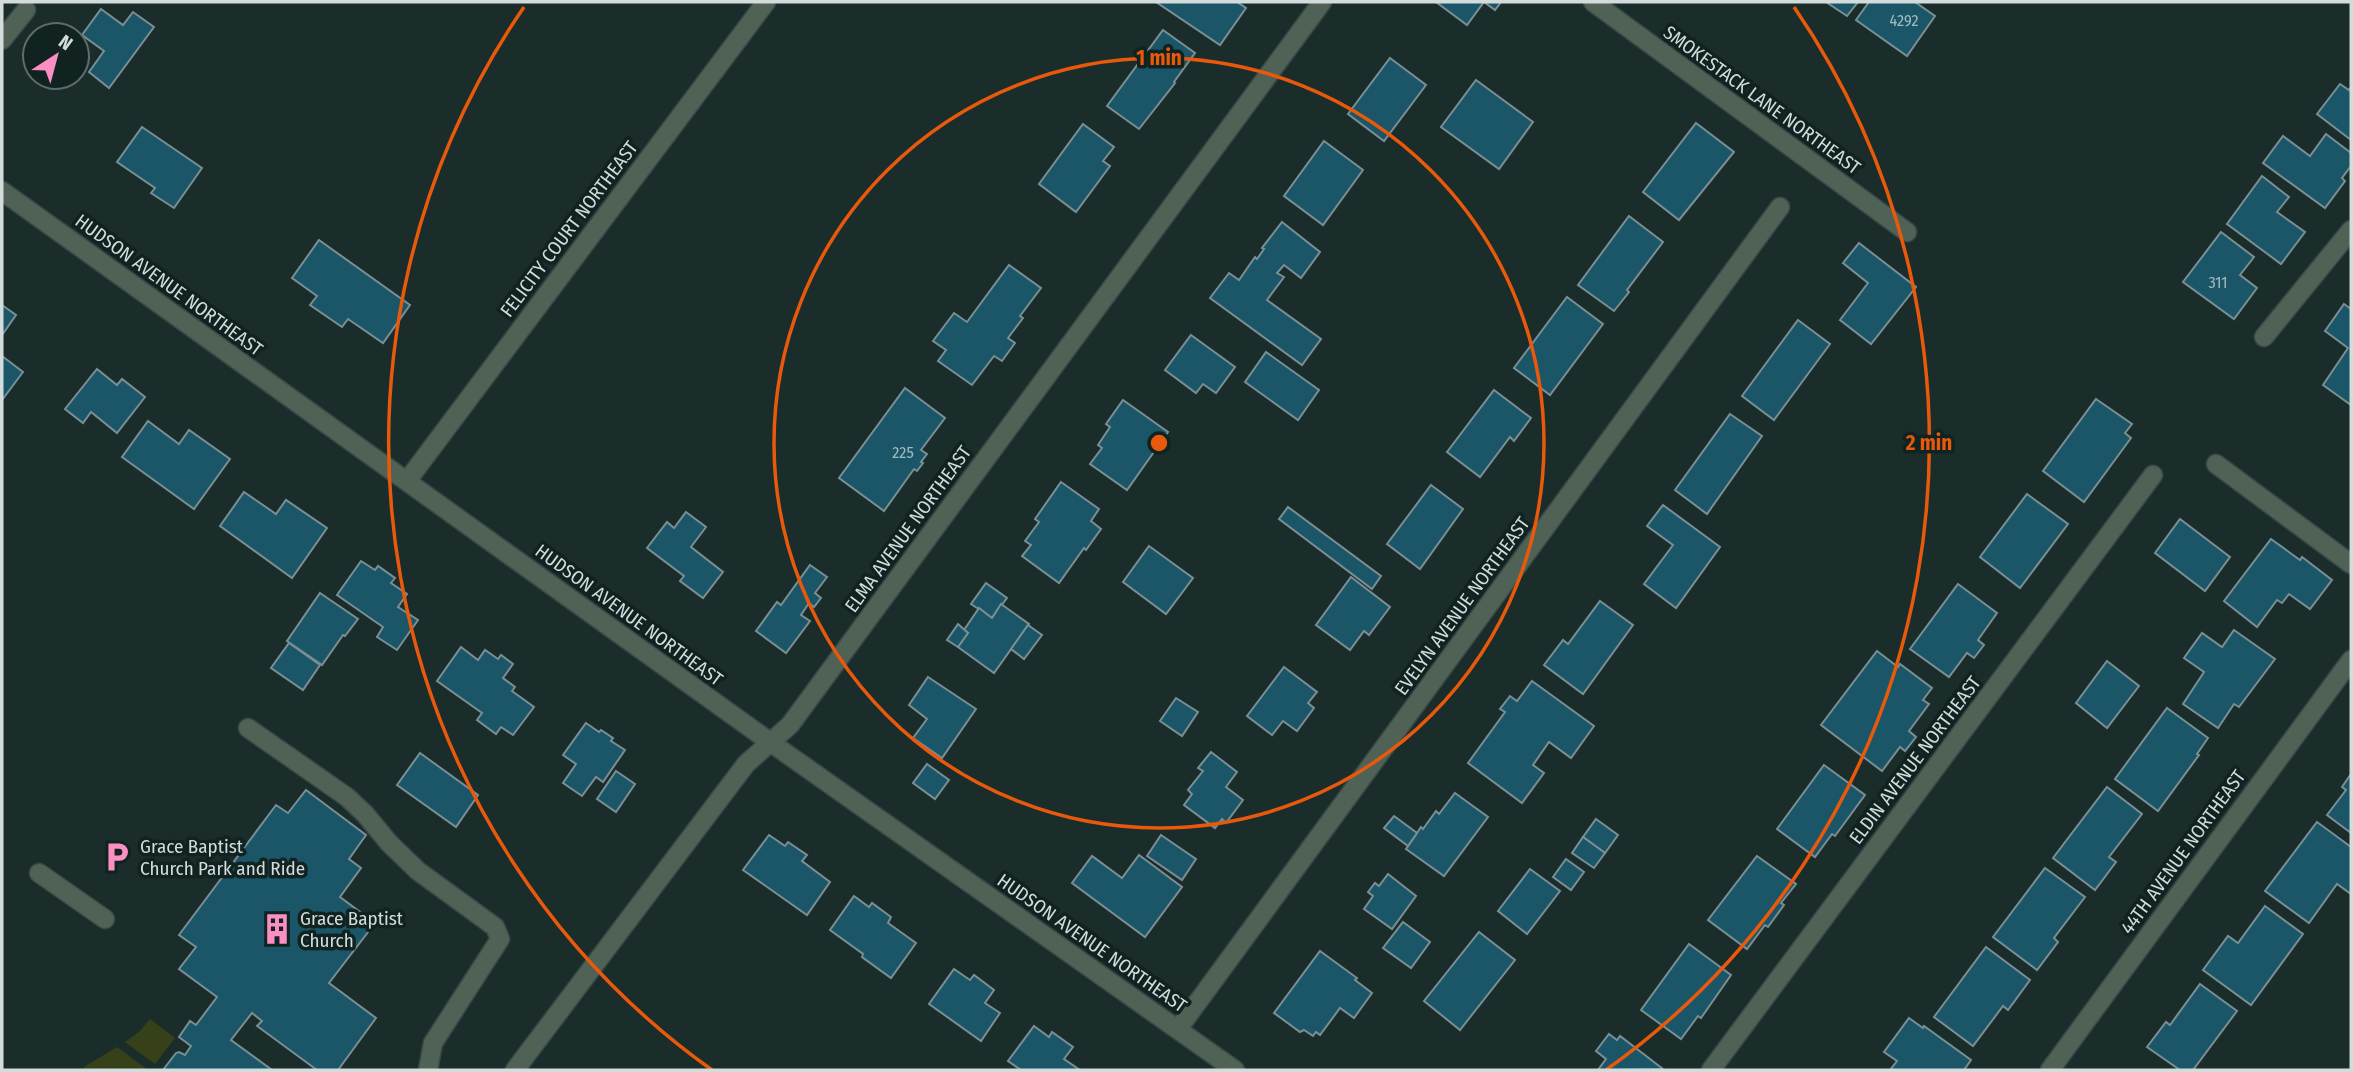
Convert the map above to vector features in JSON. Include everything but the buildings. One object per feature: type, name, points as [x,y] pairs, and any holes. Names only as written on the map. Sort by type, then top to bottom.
[{"type":"street","name":"FELICITY COURT NORTHEAST","points":[[407,481],[766,2]]},
{"type":"street","name":"ELMA AVENUE NORTHEAST","points":[[515,1070],[746,764],[790,724],[1322,2]]},
{"type":"street","name":"SMOKESTACK LANE NORTHEAST","points":[[1593,2],[1907,232]]},
{"type":"street","points":[[2,40],[26,10]]},
{"type":"street","name":"HUDSON AVENUE NORTHEAST","points":[[2,191],[770,742],[1235,1070]]},
{"type":"street","name":"EVELYN AVENUE NORTHEAST","points":[[1178,1029],[1780,207]]},
{"type":"street","points":[[2264,337],[2351,230]]},
{"type":"street","points":[[2216,464],[2351,565]]},
{"type":"street","name":"ELDIN AVENUE NORTHEAST","points":[[1711,1070],[2153,475]]},
{"type":"street","name":"44TH AVENUE NORTHEAST","points":[[2049,1070],[2351,660]]},
{"type":"street","points":[[248,729],[347,797],[418,870],[495,927],[500,939],[433,1043],[428,1070]]},
{"type":"street","points":[[39,873],[105,919]]},
{"type":"green space","points":[[150,1019],[175,1038],[155,1064],[125,1042]]},
{"type":"green space","points":[[117,1047],[148,1070],[84,1070],[84,1067]]},
{"type":"place","name":"Grace Baptist Church Park and Ride","points":[[117,857]]},
{"type":"place","name":"Grace Baptist Church","points":[[277,929]]}]
